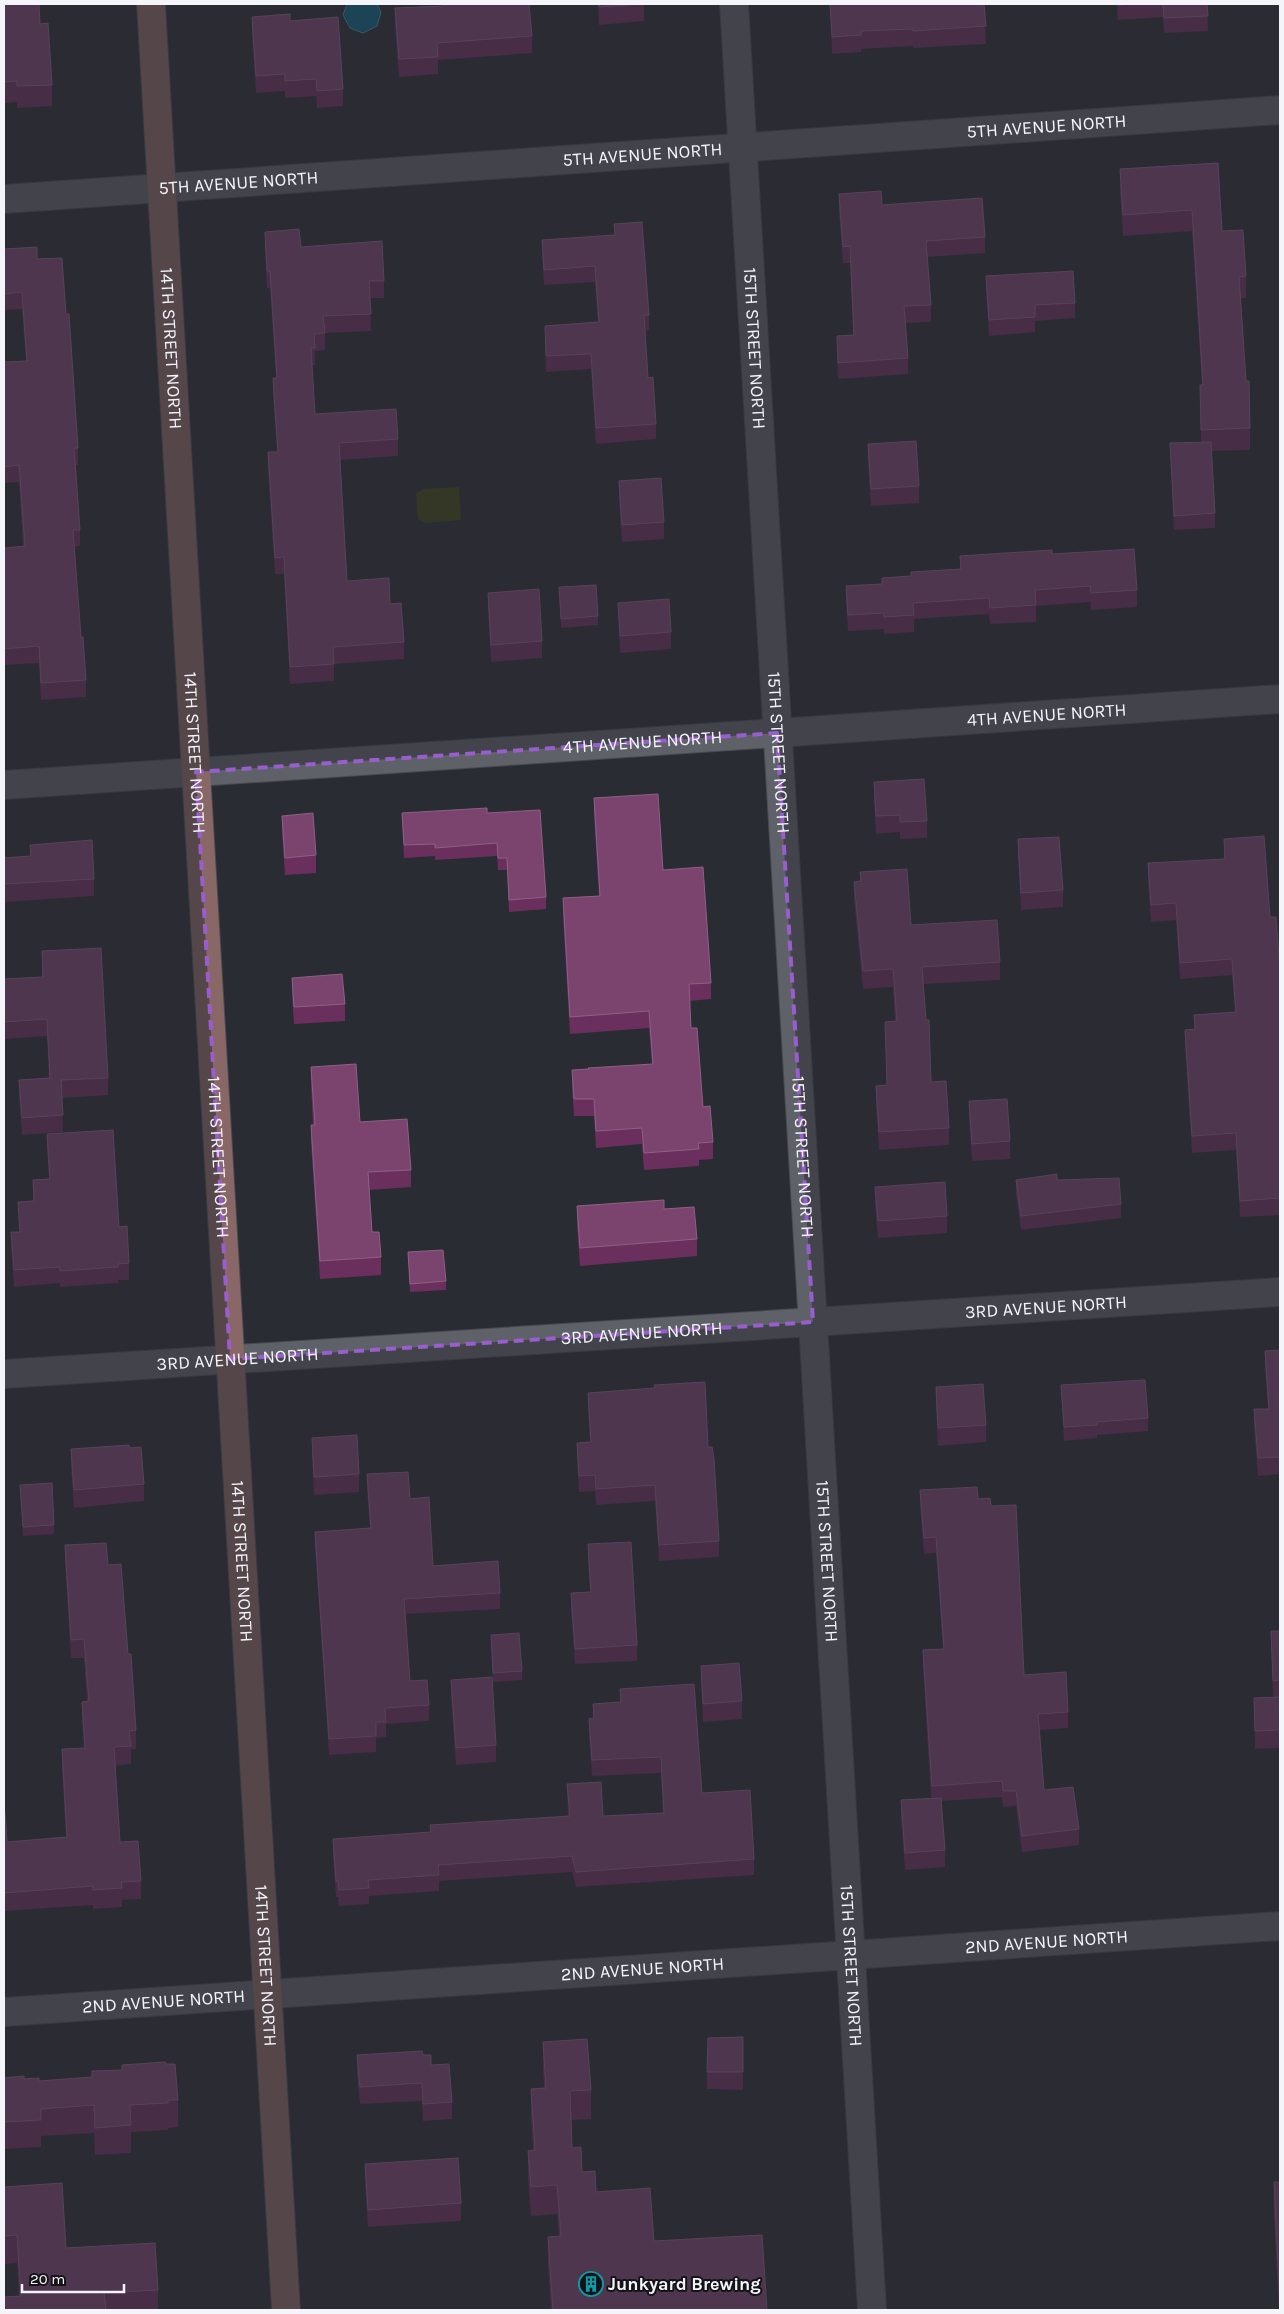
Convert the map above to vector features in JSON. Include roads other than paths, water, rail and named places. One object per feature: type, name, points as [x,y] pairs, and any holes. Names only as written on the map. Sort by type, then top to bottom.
[{"type":"street","name":"14TH STREET NORTH","points":[[151,4],[286,2310]]},
{"type":"street","name":"15TH STREET NORTH","points":[[734,4],[872,2310]]},
{"type":"street","name":"5TH AVENUE NORTH","points":[[4,199],[1280,110]]},
{"type":"street","name":"4TH AVENUE NORTH","points":[[4,785],[1280,699]]},
{"type":"street","name":"3RD AVENUE NORTH","points":[[4,1374],[1280,1292]]},
{"type":"street","name":"2ND AVENUE NORTH","points":[[4,2012],[1280,1926]]},
{"type":"water","points":[[347,4],[377,4],[381,12],[377,26],[363,33],[350,28],[343,15]]},
{"type":"place","name":"Junkyard Brewing","points":[[591,2284]]}]
